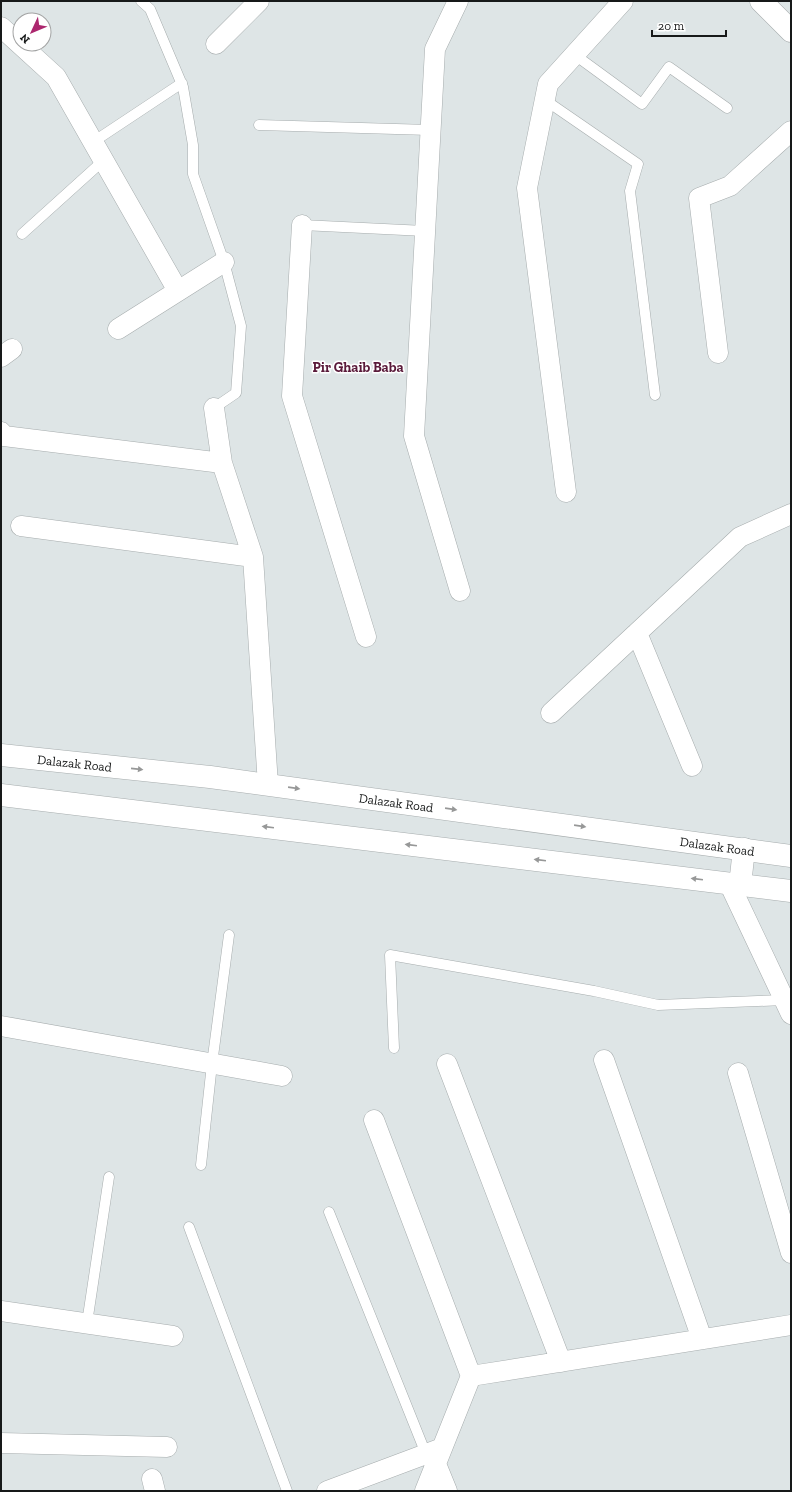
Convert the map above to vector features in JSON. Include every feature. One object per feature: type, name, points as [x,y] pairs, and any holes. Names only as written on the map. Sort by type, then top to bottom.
[{"type":"main road","points":[[761,1],[791,30]]},
{"type":"main road","name":"Dalazak Road","points":[[1,755],[210,777],[791,856]]},
{"type":"main road","points":[[1,795],[791,891]]},
{"type":"main road","points":[[735,884],[744,849]]},
{"type":"street","points":[[216,44],[259,1]]},
{"type":"street","points":[[458,1],[435,49],[414,436],[460,591]]},
{"type":"street","points":[[566,492],[527,188],[548,84],[623,1]]},
{"type":"street","points":[[1,27],[56,77],[178,291]]},
{"type":"street","points":[[718,353],[699,198],[730,186],[791,131]]},
{"type":"street","points":[[302,225],[292,396],[366,637]]},
{"type":"street","points":[[118,329],[224,262]]},
{"type":"street","points":[[214,408],[222,463],[253,556],[268,785]]},
{"type":"street","points":[[1,432],[4,436],[222,463]]},
{"type":"street","points":[[551,713],[740,537],[791,514]]},
{"type":"street","points":[[21,526],[253,556]]},
{"type":"street","points":[[637,633],[692,766]]},
{"type":"street","points":[[735,884],[788,1007]]},
{"type":"street","points":[[1,1026],[282,1076]]},
{"type":"street","points":[[604,1060],[702,1339]]},
{"type":"street","points":[[447,1064],[561,1362]]},
{"type":"street","points":[[738,1073],[791,1254]]},
{"type":"street","points":[[374,1120],[471,1376],[435,1456],[425,1491]]},
{"type":"street","points":[[1,1311],[174,1336]]},
{"type":"street","points":[[471,1376],[791,1325]]},
{"type":"street","points":[[1,1443],[167,1447]]},
{"type":"street","points":[[327,1491],[435,1456]]},
{"type":"street","points":[[435,1456],[447,1491]]},
{"type":"lane","points":[[140,1],[150,9],[182,83],[193,145],[193,174],[224,262],[242,326],[236,393],[214,408]]},
{"type":"lane","points":[[575,55],[642,104],[669,67],[727,108]]},
{"type":"lane","points":[[93,142],[182,83]]},
{"type":"lane","points":[[545,100],[638,164],[630,191],[655,396]]},
{"type":"lane","points":[[259,124],[430,130]]},
{"type":"lane","points":[[22,234],[104,160]]},
{"type":"lane","points":[[302,225],[425,231]]},
{"type":"lane","points":[[200,1164],[229,935]]},
{"type":"lane","points":[[394,1048],[390,956],[594,991],[658,1005],[788,1007]]},
{"type":"lane","points":[[87,1324],[109,1177]]},
{"type":"lane","points":[[329,1212],[435,1456]]},
{"type":"lane","points":[[188,1227],[286,1491]]},
{"type":"district","name":"Pir Ghaib Baba","points":[[358,367]]}]
